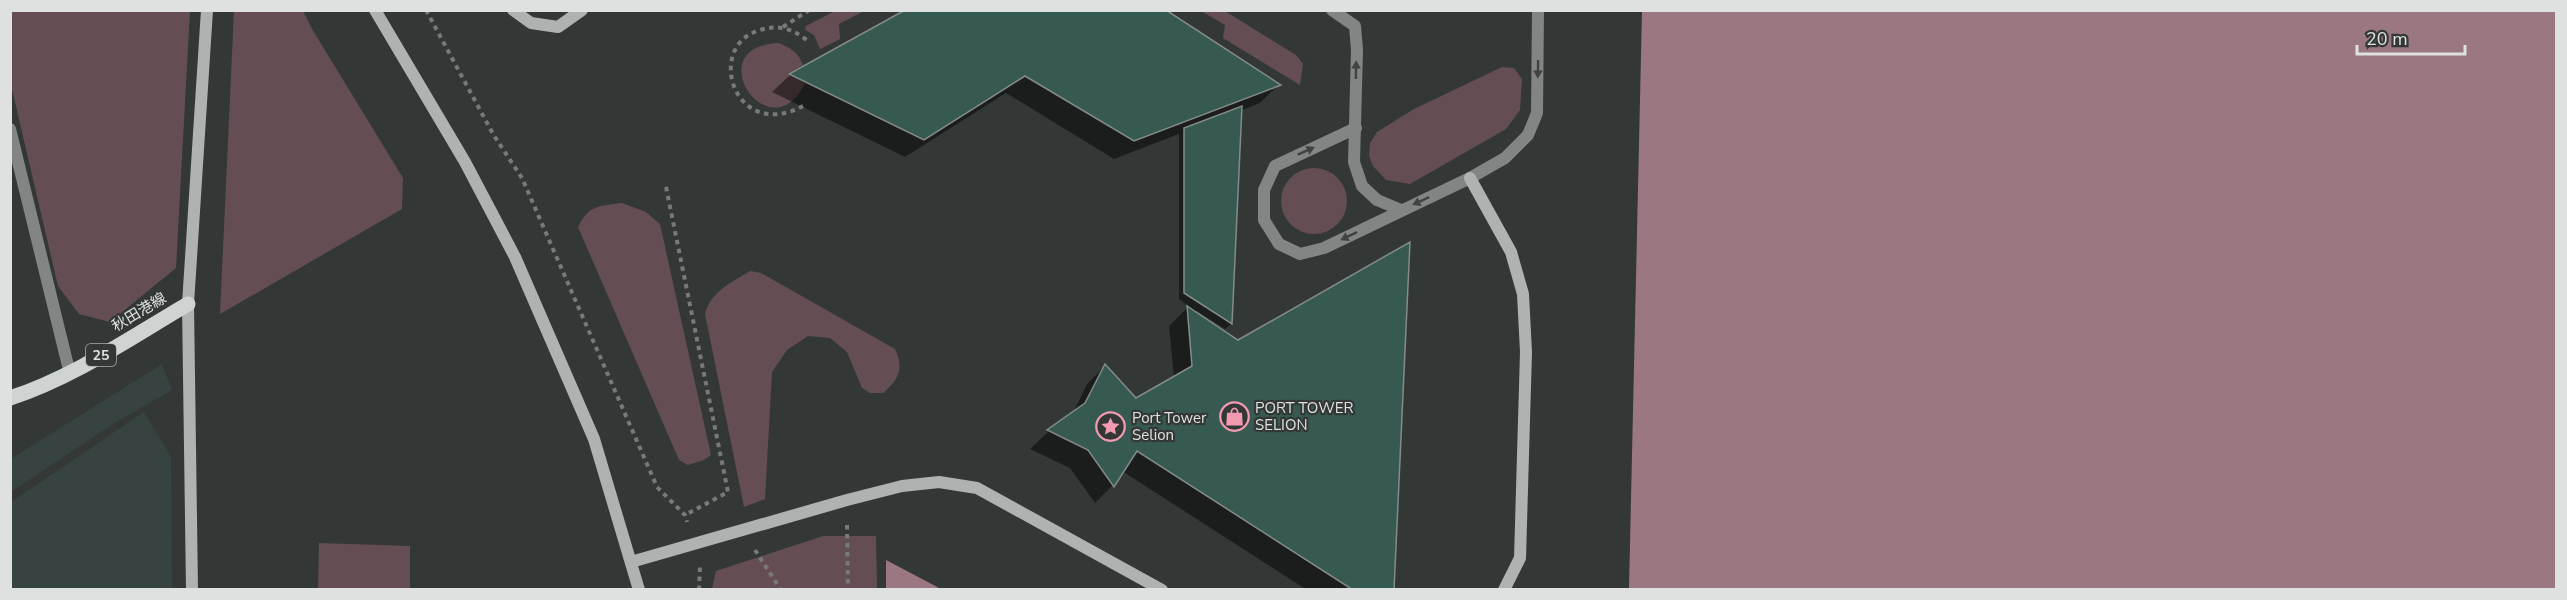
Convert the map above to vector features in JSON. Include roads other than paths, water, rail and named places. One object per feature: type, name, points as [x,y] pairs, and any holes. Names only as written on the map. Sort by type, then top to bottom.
[{"type":"main road","name":"秋田港線","points":[[10,398],[44,387],[70,374],[188,304]]},
{"type":"street","points":[[192,590],[188,304],[207,10]]},
{"type":"street","points":[[375,10],[465,162],[515,257],[594,439],[639,590]]},
{"type":"street","points":[[513,10],[531,23],[558,27],[582,10]]},
{"type":"street","points":[[1332,10],[1355,26],[1354,162],[1362,186],[1377,200],[1401,210]]},
{"type":"street","points":[[1356,128],[1275,166],[1264,190],[1264,220],[1279,244],[1300,254],[1324,248],[1470,178],[1505,158],[1528,135],[1537,113],[1538,10]]},
{"type":"street","points":[[10,129],[70,374]]},
{"type":"street","points":[[1470,178],[1511,252],[1523,294],[1526,352],[1520,558],[1504,590]]},
{"type":"street","points":[[631,562],[847,500],[902,486],[939,482],[977,488],[1162,590]]},
{"type":"place","name":"PORT TOWER SELION","points":[[1234,417]]},
{"type":"place","name":"Port Tower Selion","points":[[1111,427]]}]
